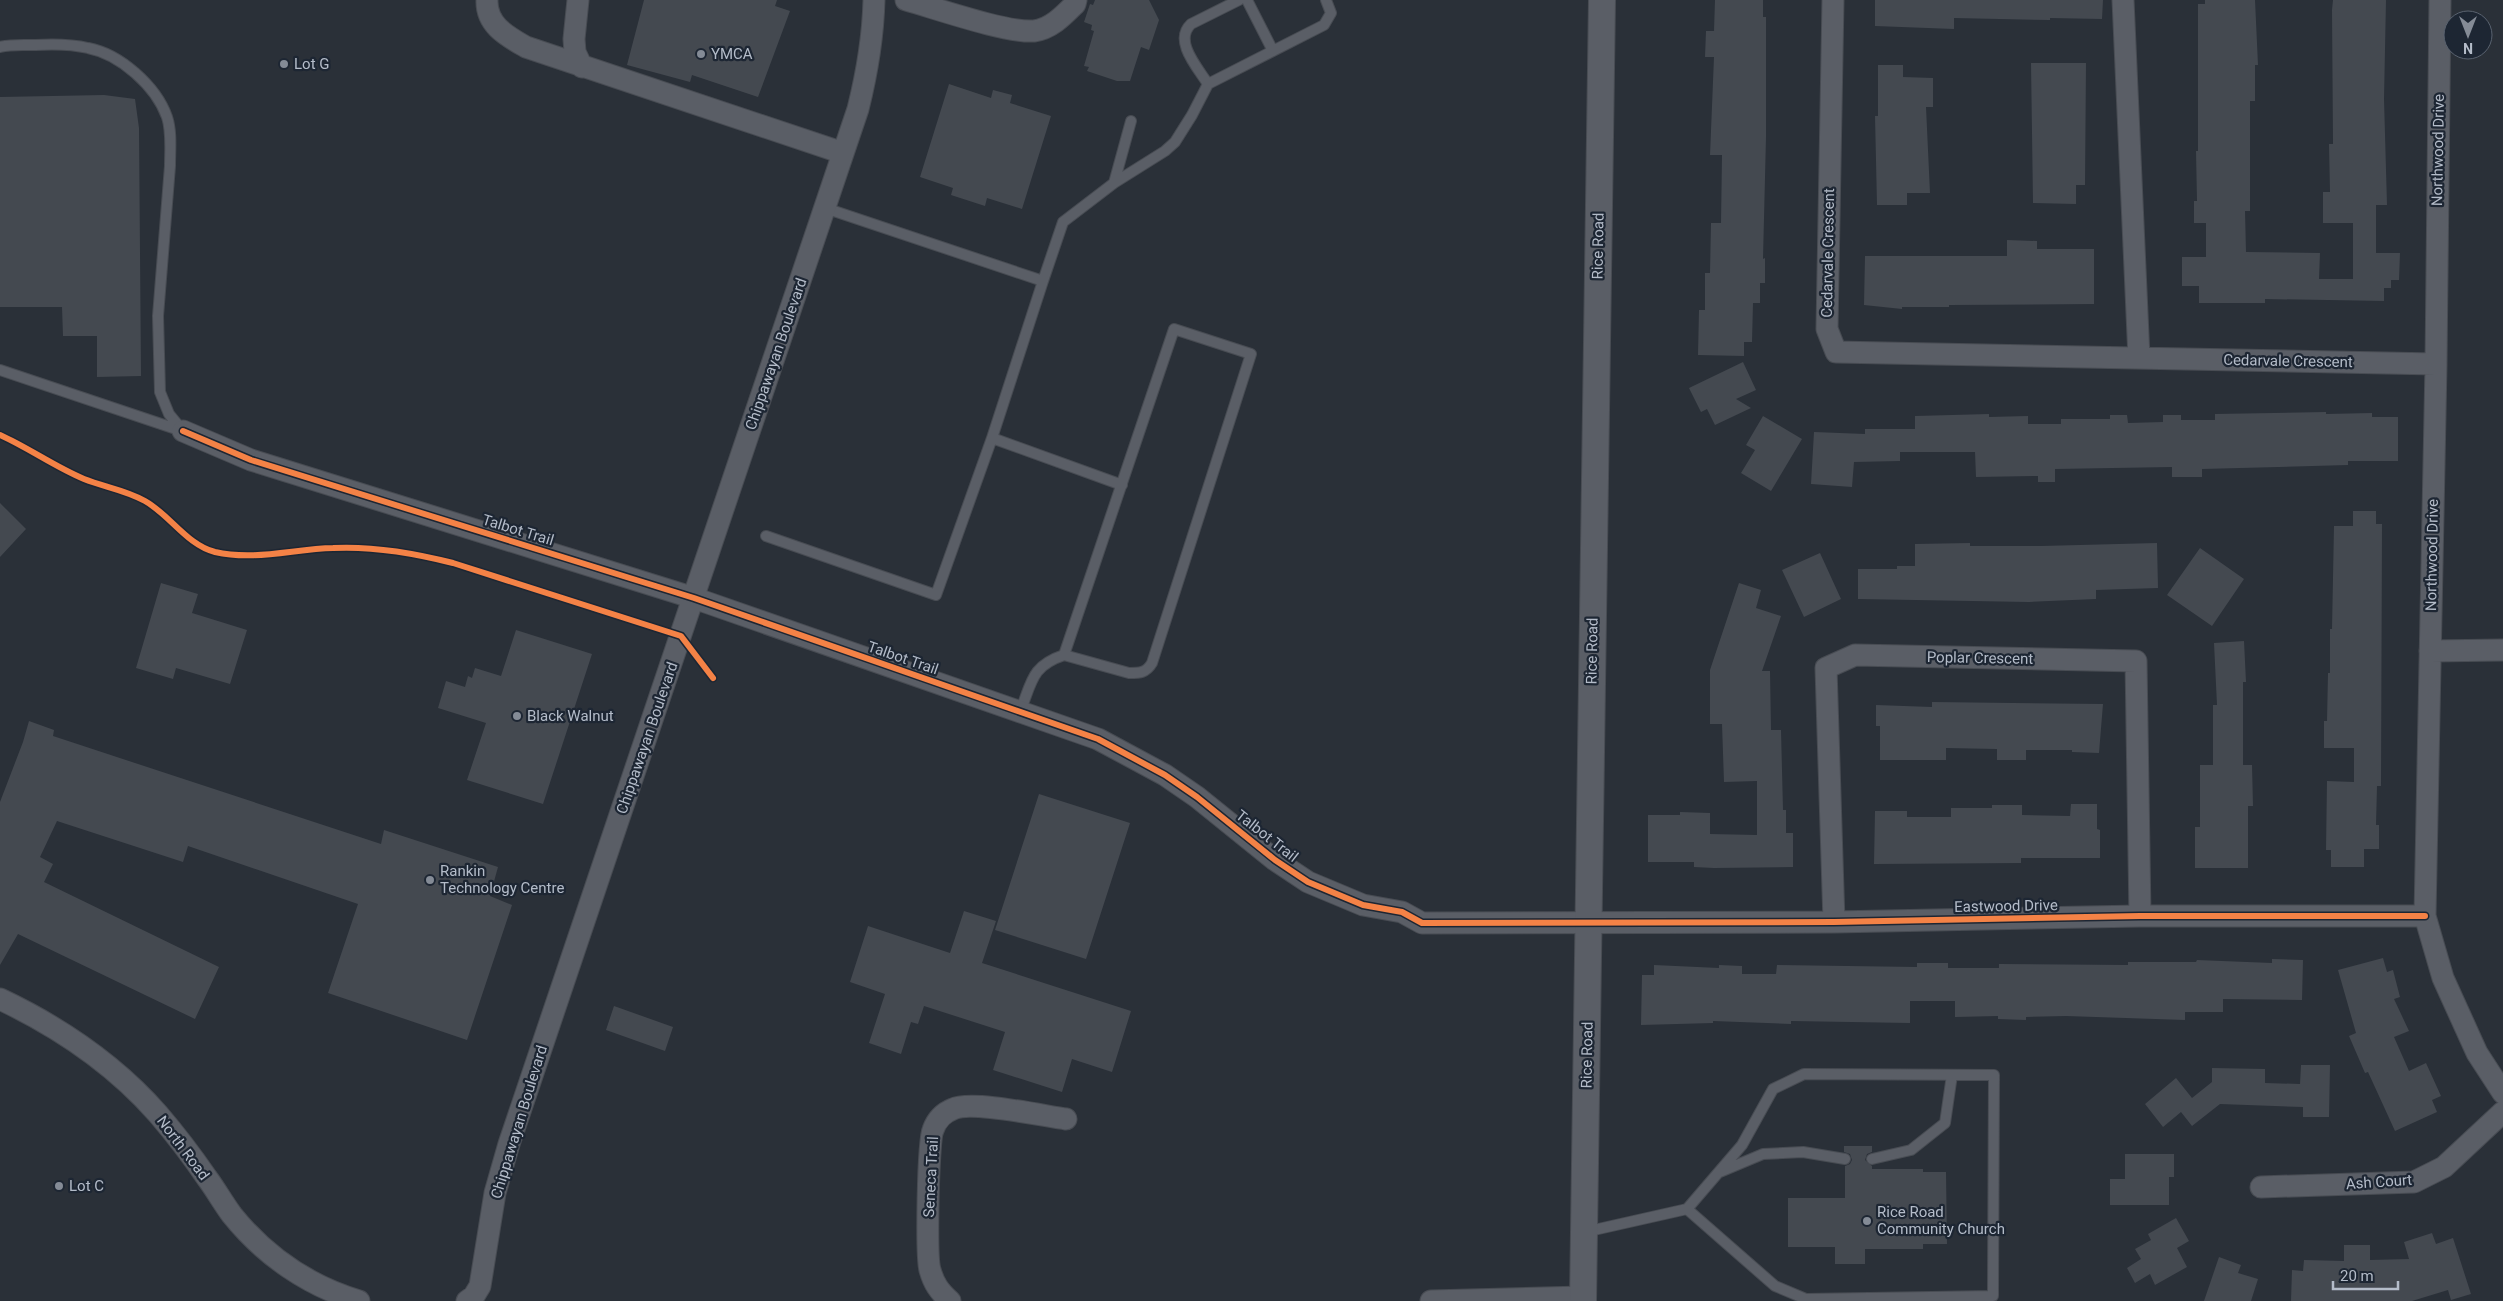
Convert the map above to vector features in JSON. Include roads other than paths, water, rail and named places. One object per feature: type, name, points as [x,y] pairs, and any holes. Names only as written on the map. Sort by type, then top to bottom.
[{"type":"street","points":[[487,0],[490,19],[504,34],[526,47],[843,154]]},
{"type":"street","points":[[578,0],[574,39],[575,52],[582,67]]},
{"type":"street","name":"Chippawayan Boulevard","points":[[466,1301],[474,1296],[480,1286],[495,1193],[510,1144],[843,154],[867,75],[873,33],[874,0]]},
{"type":"street","points":[[906,0],[1002,26],[1034,31],[1057,22],[1075,4],[1076,0]]},
{"type":"street","name":"Rice Road","points":[[1583,1299],[1602,0]]},
{"type":"street","name":"Cedarvale Crescent","points":[[1833,0],[1827,329],[1836,352],[2436,364]]},
{"type":"street","points":[[2123,0],[2139,358]]},
{"type":"street","name":"Northwood Drive","points":[[2440,0],[2436,364],[2425,916],[2443,978],[2477,1053],[2503,1092]]},
{"type":"street","name":"Talbot Trail","points":[[183,431],[251,460],[694,598],[1081,732],[1133,756],[1197,797],[1291,871],[1308,882],[1363,905],[1402,912],[1422,923],[1589,922]]},
{"type":"street","points":[[2430,651],[2503,650]]},
{"type":"street","name":"Poplar Crescent","points":[[1834,922],[1826,668],[1855,655],[2136,662],[2140,916]]},
{"type":"street","name":"Eastwood Drive","points":[[1589,922],[1834,922],[2140,916],[2425,916]]},
{"type":"street","name":"North Road","points":[[0,998],[60,1031],[95,1056],[127,1083],[157,1113],[184,1145],[231,1215],[266,1250],[312,1282],[359,1301]]},
{"type":"street","name":"Seneca Trail","points":[[950,1301],[936,1288],[929,1267],[930,1154],[932,1131],[940,1117],[955,1107],[976,1106],[1066,1119]]},
{"type":"street","name":"Ash Court","points":[[2261,1187],[2414,1182],[2444,1167],[2503,1112]]},
{"type":"street","points":[[1431,1301],[1583,1299]]},
{"type":"lane","points":[[1208,84],[1186,47],[1183,37],[1185,29],[1191,24],[1239,0]]},
{"type":"lane","points":[[1247,0],[1273,51]]},
{"type":"lane","points":[[766,536],[936,596],[992,438],[1063,222],[1114,182],[1165,151],[1175,142],[1192,116],[1208,84],[1324,25],[1330,13],[1326,0]]},
{"type":"lane","points":[[0,47],[54,44],[90,48],[138,74],[155,95],[167,117],[170,166],[158,316],[160,392],[169,414],[183,431]]},
{"type":"lane","points":[[1114,182],[1131,121]]},
{"type":"lane","points":[[825,208],[1043,282]]},
{"type":"lane","points":[[1020,712],[1036,671],[1047,661],[1064,655],[1129,673],[1140,673],[1147,670],[1152,663],[1250,354],[1174,329],[1064,655]]},
{"type":"lane","points":[[0,370],[183,431]]},
{"type":"lane","points":[[992,438],[1122,485]]},
{"type":"lane","points":[[1584,1232],[1687,1209],[1742,1145],[1773,1089],[1804,1074],[1994,1075],[1993,1296],[1806,1299],[1775,1286],[1687,1209]]},
{"type":"lane","points":[[1872,1159],[1911,1150],[1945,1123],[1952,1075]]},
{"type":"lane","points":[[1718,1173],[1763,1154],[1803,1152],[1844,1159]]},
{"type":"place","name":"YMCA","points":[[701,54]]},
{"type":"place","name":"Lot G","points":[[284,64]]},
{"type":"place","name":"Black Walnut","points":[[517,716]]},
{"type":"place","name":"Rankin Technology Centre","points":[[430,880]]},
{"type":"place","name":"Lot C","points":[[59,1186]]},
{"type":"place","name":"Rice Road Community Church","points":[[1867,1221]]}]
